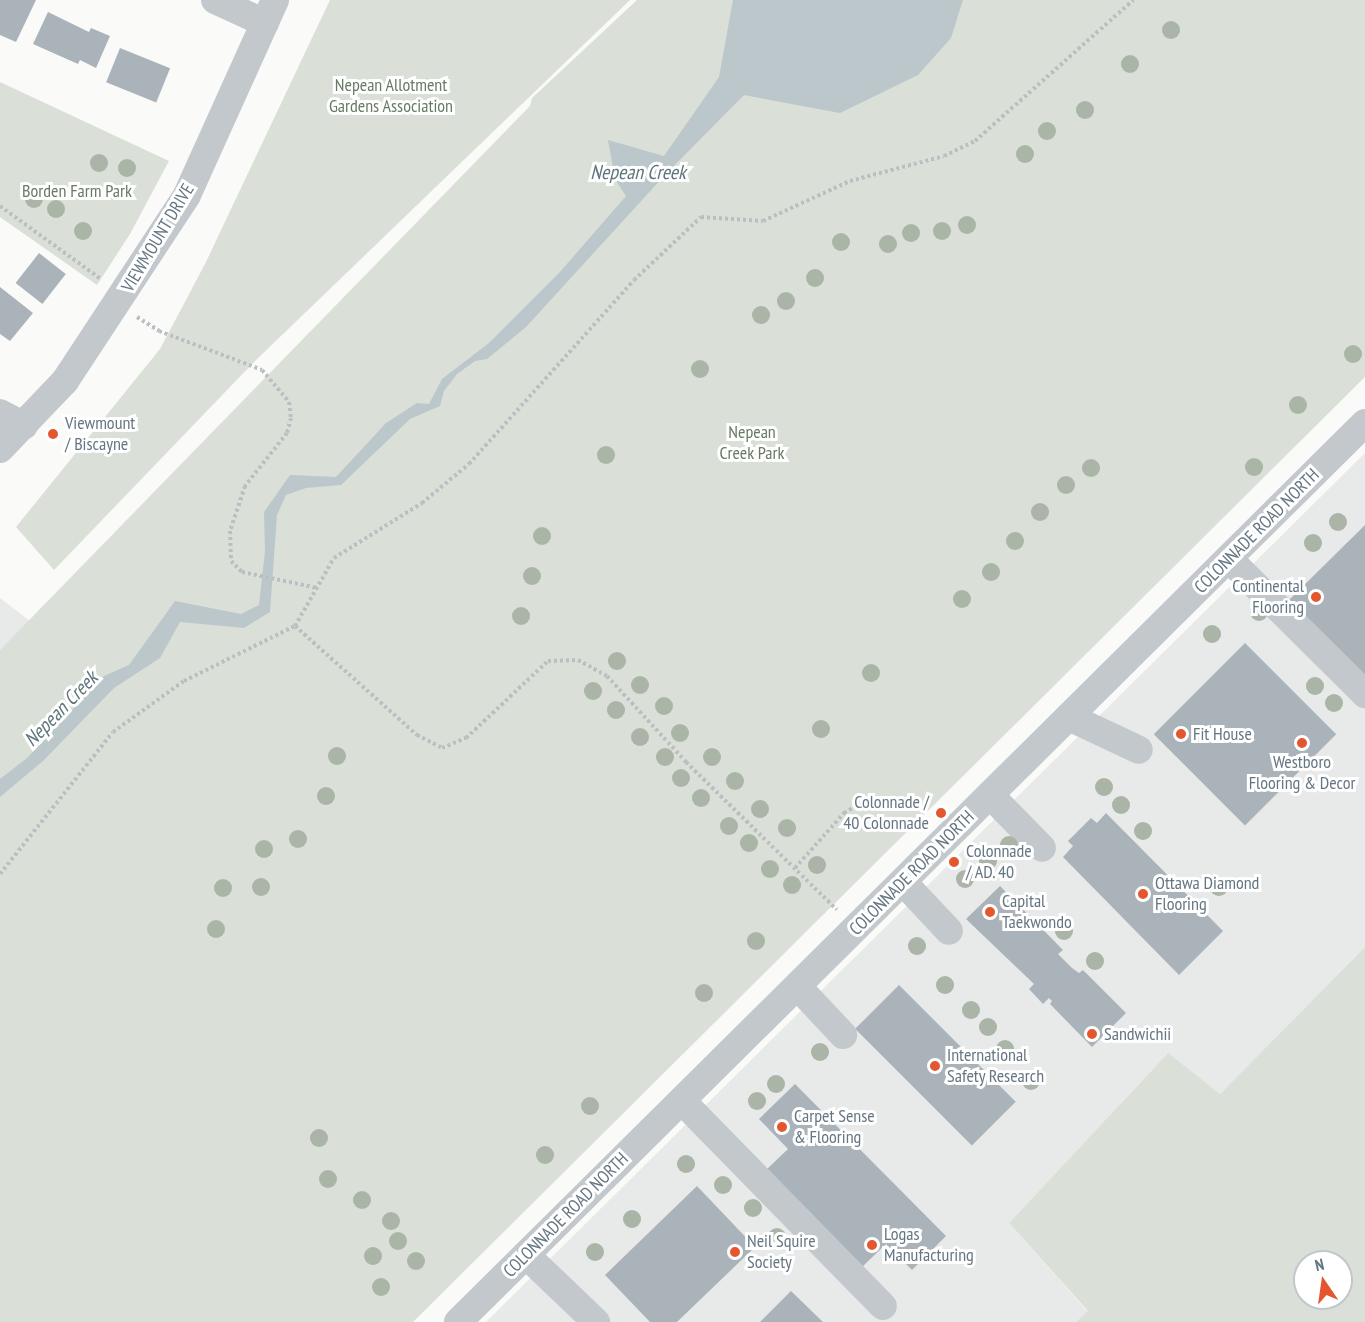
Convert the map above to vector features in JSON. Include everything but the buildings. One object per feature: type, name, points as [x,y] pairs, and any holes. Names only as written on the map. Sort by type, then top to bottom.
[{"type":"street","points":[[215,0],[270,12]]},
{"type":"street","name":"VIEWMOUNT DRIVE","points":[[0,449],[12,419],[65,381],[187,195],[270,12]]},
{"type":"street","name":"COLONNADE ROAD NORTH","points":[[458,1322],[1365,423]]},
{"type":"street","points":[[1228,559],[1365,694]]},
{"type":"street","points":[[1069,717],[1139,750]]},
{"type":"street","points":[[990,795],[1042,848]]},
{"type":"street","points":[[903,882],[950,931]]},
{"type":"street","points":[[798,987],[843,1035]]},
{"type":"street","points":[[681,1101],[883,1306]]},
{"type":"street","points":[[526,1255],[596,1322]]},
{"type":"path","points":[[0,874],[113,732],[184,681],[295,626],[334,558],[422,503],[470,464],[634,280],[701,217],[763,221],[850,181],[944,156],[975,141],[1133,0]]},
{"type":"path","points":[[0,206],[91,271]]},
{"type":"path","points":[[117,304],[159,331],[262,370],[289,402],[291,418],[287,433],[245,486],[230,531],[231,561],[242,572],[317,588]]},
{"type":"path","points":[[295,626],[417,735],[442,748],[466,738],[548,661],[578,660],[607,676],[686,762],[856,929]]},
{"type":"path","points":[[795,868],[844,813],[868,799]]},
{"type":"shaded area","points":[[1365,453],[1365,947],[1220,1094],[1167,1054],[1009,1223],[1088,1312],[1076,1322],[486,1322]]},
{"type":"shaded area","points":[[0,598],[30,621],[0,650]]},
{"type":"green space","name":"Nepean Allotment Gardens Association","points":[[330,0],[630,0],[254,362],[54,570],[16,527],[160,349],[206,262]]},
{"type":"green space","name":"Nepean Creek Park","points":[[637,0],[1365,0],[1365,377],[413,1322],[0,1322],[0,650],[530,106],[532,98]]},
{"type":"green space","name":"Borden Farm Park","points":[[0,82],[169,161],[130,234],[97,285],[0,217]]},
{"type":"green space","points":[[1365,947],[1365,1322],[1076,1322],[1088,1311],[1009,1223],[1168,1053],[1220,1094]]},
{"type":"water","name":"Nepean Creek","points":[[733,0],[963,0],[951,38],[918,75],[840,113],[744,95],[664,176],[526,327],[487,359],[475,361],[457,374],[444,391],[440,406],[410,419],[341,485],[306,488],[286,495],[277,515],[270,612],[244,628],[180,622],[160,658],[114,688],[43,761],[0,797],[0,779],[27,758],[104,676],[129,665],[175,601],[241,614],[259,605],[265,551],[264,512],[290,475],[336,477],[386,423],[417,403],[429,404],[442,379],[489,343],[560,272],[626,196],[615,179],[608,140],[664,156],[719,77]]},
{"type":"place","name":"Viewmount / Biscayne","points":[[53,434]]},
{"type":"place","name":"Continental Flooring","points":[[1316,597]]},
{"type":"place","name":"Fit House","points":[[1181,734]]},
{"type":"place","name":"Westboro Flooring & Decor","points":[[1302,743]]},
{"type":"place","name":"Colonnade / 40 Colonnade","points":[[941,813]]},
{"type":"place","name":"Colonnade / AD. 40","points":[[954,862]]},
{"type":"place","name":"Ottawa Diamond Flooring","points":[[1143,894]]},
{"type":"place","name":"Capital Taekwondo","points":[[990,912]]},
{"type":"place","name":"Sandwichii","points":[[1092,1034]]},
{"type":"place","name":"International Safety Research","points":[[935,1066]]},
{"type":"place","name":"Carpet Sense & Flooring","points":[[782,1127]]},
{"type":"place","name":"Logas Manufacturing","points":[[872,1245]]},
{"type":"place","name":"Neil Squire Society","points":[[735,1252]]}]
